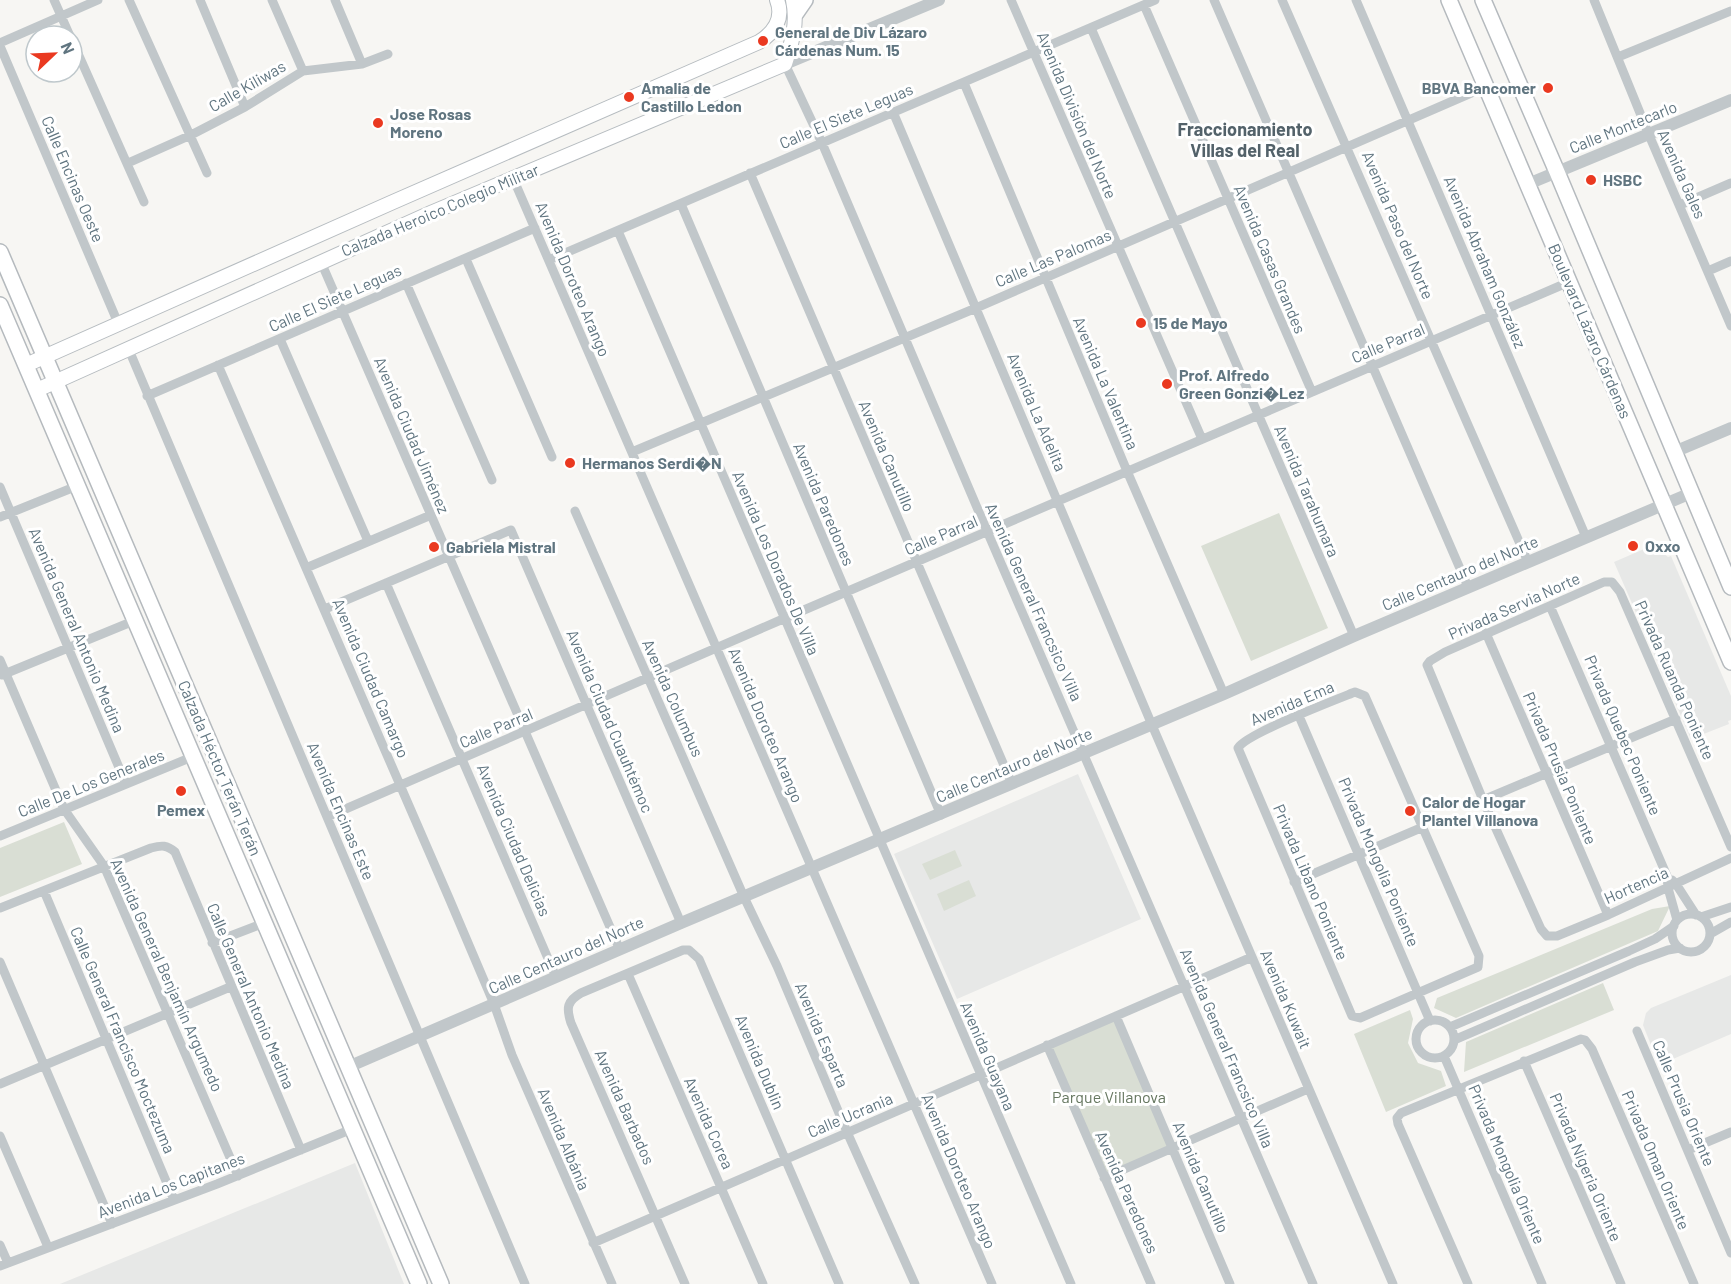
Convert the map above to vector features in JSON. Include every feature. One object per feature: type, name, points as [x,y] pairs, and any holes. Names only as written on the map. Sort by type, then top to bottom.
[{"type":"main road","name":"Calzada Heroico Colegio Militar","points":[[26,365],[759,42],[766,38],[778,24],[780,15],[777,0]]},
{"type":"main road","points":[[786,64],[796,27],[795,7],[805,0]]},
{"type":"main road","name":"Boulevard Lázaro Cárdenas","points":[[1449,0],[1731,662]]},
{"type":"main road","name":"Boulevard Lázaro Cárdenas","points":[[1483,0],[1731,587]]},
{"type":"main road","name":"Calzada Heroico Colegio Militar","points":[[37,390],[433,212],[786,64]]},
{"type":"main road","points":[[431,185],[420,199],[423,210],[433,212]]},
{"type":"main road","points":[[388,232],[401,218],[400,209],[393,202]]},
{"type":"main road","name":"Calzada Héctor Terán Terán","points":[[0,252],[441,1284]]},
{"type":"main road","name":"Calzada Héctor Terán Terán","points":[[1,313],[37,390],[419,1284]]},
{"type":"main road","points":[[136,620],[145,622],[149,626],[171,667],[180,675]]},
{"type":"main road","points":[[288,979],[302,999],[324,1047],[337,1062],[348,1067]]},
{"type":"main road","points":[[352,1129],[360,1130],[370,1139],[404,1214],[417,1228]]},
{"type":"street","points":[[54,0],[65,24]]},
{"type":"street","points":[[0,44],[98,0]]},
{"type":"street","points":[[129,0],[207,173]]},
{"type":"street","points":[[200,0],[245,107]]},
{"type":"street","points":[[272,0],[303,71]]},
{"type":"street","points":[[335,0],[362,63]]},
{"type":"street","points":[[786,64],[939,0]]},
{"type":"street","name":"Avenida División del Norte","points":[[1011,0],[1202,439]]},
{"type":"street","name":"Calle El Siete Leguas","points":[[549,260],[1155,0]]},
{"type":"street","points":[[1214,0],[1468,587]]},
{"type":"street","name":"Avenida Paso del Norte","points":[[1282,0],[1528,562]]},
{"type":"street","name":"Avenida Abraham González","points":[[1356,0],[1586,537]]},
{"type":"street","name":"Avenida Gales","points":[[1594,0],[1731,326]]},
{"type":"street","name":"Avenida Casas Grandes","points":[[1144,5],[1312,392]]},
{"type":"street","points":[[1618,57],[1731,11]]},
{"type":"street","name":"Avenida Tarahumara","points":[[1090,28],[1354,636]]},
{"type":"street","name":"Calle Encinas Oeste","points":[[0,44],[118,323]]},
{"type":"street","name":"Calle Kiliwas","points":[[128,163],[191,135],[245,107],[303,71],[362,63],[388,54]]},
{"type":"street","name":"Avenida General Francsico Villa","points":[[786,64],[1313,1284]]},
{"type":"street","points":[[84,67],[144,202]]},
{"type":"street","name":"Avenida La Valentina","points":[[964,83],[1127,471],[1224,694]]},
{"type":"street","name":"Calle Las Palomas","points":[[632,452],[976,308],[1485,87]]},
{"type":"street","name":"Calle Montecarlo","points":[[1528,184],[1731,100]]},
{"type":"street","name":"Avenida La Adelita","points":[[893,112],[1152,725]]},
{"type":"street","name":"Avenida Canutillo","points":[[750,173],[1012,784]]},
{"type":"street","name":"Avenida Doroteo Arango","points":[[513,178],[992,1284]]},
{"type":"street","points":[[1680,205],[1731,183]]},
{"type":"street","name":"Avenida Paredones","points":[[681,204],[941,815]]},
{"type":"street","name":"Calle El Siete Leguas","points":[[147,396],[535,228]]},
{"type":"street","name":"Avenida Los Dorados De Villa","points":[[618,231],[879,840]]},
{"type":"street","points":[[466,259],[552,457]]},
{"type":"street","points":[[1707,271],[1731,261]]},
{"type":"street","name":"Avenida Ciudad Jiménez","points":[[321,262],[620,950]]},
{"type":"street","name":"Calle Parral","points":[[327,817],[1569,282]]},
{"type":"street","points":[[406,283],[492,480]]},
{"type":"street","points":[[280,339],[368,541]]},
{"type":"street","name":"Avenida Encinas Este","points":[[129,350],[525,1284]]},
{"type":"street","name":"Avenida Ciudad Camargo","points":[[218,365],[494,1004]]},
{"type":"street","points":[[1674,452],[1731,428]]},
{"type":"street","points":[[0,518],[77,486]]},
{"type":"street","name":"Avenida General Antonio Medina","points":[[0,487],[126,784]]},
{"type":"street","name":"Calle Centauro del Norte","points":[[348,1067],[1691,493]]},
{"type":"street","name":"Avenida Columbus","points":[[575,511],[744,897]]},
{"type":"street","points":[[306,568],[430,515]]},
{"type":"street","name":"Avenida Ciudad Cuauhtémoc","points":[[449,557],[511,530],[681,923]]},
{"type":"street","points":[[325,609],[449,557]]},
{"type":"street","name":"Privada Servia Norte","points":[[1484,800],[1427,665],[1486,633],[1609,581],[1616,584],[1620,592]]},
{"type":"street","name":"Avenida Ciudad Delicias","points":[[387,583],[556,977]]},
{"type":"street","name":"Privada Ruanda Poniente","points":[[1620,592],[1731,847]]},
{"type":"street","name":"Privada Quebec Poniente","points":[[1550,606],[1672,886],[1676,923]]},
{"type":"street","points":[[3,675],[136,620]]},
{"type":"street","name":"Privada Prusia Poniente","points":[[1486,633],[1608,915]]},
{"type":"street","name":"Avenida General Benjamín Argumedo","points":[[0,660],[3,675],[64,809],[104,866],[238,1176]]},
{"type":"street","name":"Avenida Ema","points":[[1239,753],[1238,748],[1247,739],[1355,692],[1365,696],[1423,827]]},
{"type":"street","name":"Privada Mongolia Poniente","points":[[1299,716],[1430,1021]]},
{"type":"street","points":[[1484,800],[1676,719]]},
{"type":"street","name":"Avenida Kuwait","points":[[1152,725],[1393,1284]]},
{"type":"street","name":"Privada Libano Poniente","points":[[1239,753],[1352,1016],[1359,1018],[1418,993]]},
{"type":"street","name":"Calle De Los Generales","points":[[1,834],[192,757]]},
{"type":"street","name":"Hortencia","points":[[1484,800],[1541,929],[1547,936],[1557,936],[1608,915],[1729,860]]},
{"type":"street","points":[[1294,882],[1423,827],[1479,956],[1478,967],[1418,993]]},
{"type":"street","name":"Avenida Guayana","points":[[879,840],[1071,1284]]},
{"type":"street","name":"Calle General Antonio Medina","points":[[104,866],[159,846],[169,847],[175,852],[230,987],[301,1150]]},
{"type":"street","points":[[0,909],[104,866]]},
{"type":"street","points":[[1455,1040],[1657,953],[1680,948],[1687,951],[1699,950],[1706,945],[1710,934],[1708,924],[1672,886]]},
{"type":"street","name":"Calle General Francisco Moctezuma","points":[[44,891],[174,1200]]},
{"type":"street","name":"Avenida Esparta","points":[[744,897],[777,966],[915,1284]]},
{"type":"street","points":[[1450,1027],[1655,939],[1687,915],[1698,916],[1731,907]]},
{"type":"street","points":[[1710,934],[1731,922]]},
{"type":"street","points":[[212,944],[264,923]]},
{"type":"street","points":[[1676,923],[1673,936],[1680,948]]},
{"type":"street","name":"Avenida Dublin","points":[[628,974],[683,950],[694,953],[703,969],[839,1284]]},
{"type":"street","name":"Calle Ucrania","points":[[593,1243],[1252,957]]},
{"type":"street","points":[[0,962],[112,1224]]},
{"type":"street","name":"Avenida Corea","points":[[628,974],[763,1284]]},
{"type":"street","name":"Avenida Barbados","points":[[628,974],[581,993],[573,998],[567,1009],[571,1023],[657,1215],[685,1284]]},
{"type":"street","points":[[1571,976],[1576,987]]},
{"type":"street","points":[[0,1084],[230,987]]},
{"type":"street","name":"Avenida Albánia","points":[[494,1004],[512,1055],[612,1284]]},
{"type":"street","name":"Avenida Canutillo","points":[[1116,1016],[1230,1284]]},
{"type":"street","points":[[1430,1021],[1441,1021],[1450,1027],[1455,1040],[1452,1048],[1444,1056],[1429,1058],[1418,1048],[1417,1034],[1422,1026],[1430,1021]]},
{"type":"street","name":"Calle Prusia Oriente","points":[[1637,1031],[1731,1253]]},
{"type":"street","name":"Privada Oman Oriente","points":[[1524,1061],[1581,1039],[1585,1040],[1592,1049],[1694,1284]]},
{"type":"street","name":"Avenida Paredones","points":[[1047,1045],[1151,1284]]},
{"type":"street","name":"Privada Mongolia Oriente","points":[[1444,1056],[1542,1284]]},
{"type":"street","points":[[1468,1284],[1397,1118],[1401,1113],[1524,1061]]},
{"type":"street","name":"Privada Nigeria Oriente","points":[[1524,1061],[1621,1284]]},
{"type":"street","points":[[1104,1178],[1308,1089]]},
{"type":"street","name":"Avenida Los Capitanes","points":[[4,1264],[238,1176],[352,1129]]},
{"type":"street","points":[[1688,1150],[1731,1132]]},
{"type":"street","points":[[0,1136],[48,1247]]},
{"type":"street","points":[[0,1245],[4,1264]]},
{"type":"shaded area","points":[[1658,543],[1663,553],[1668,557],[1671,556],[1731,696],[1729,724],[1691,739],[1614,562]]},
{"type":"shaded area","points":[[1078,774],[1141,919],[957,999],[894,854]]},
{"type":"shaded area","points":[[1731,975],[1731,1034],[1659,1065],[1643,1025],[1646,1013],[1651,1008]]},
{"type":"shaded area","points":[[355,1163],[404,1284],[60,1284]]},
{"type":"green space","points":[[1279,513],[1328,628],[1251,661],[1201,546]]},
{"type":"green space","points":[[64,822],[82,864],[0,897],[0,848]]},
{"type":"green space","points":[[955,850],[962,866],[930,880],[922,864]]},
{"type":"green space","points":[[969,880],[976,896],[944,911],[937,894]]},
{"type":"green space","points":[[1670,906],[1658,931],[1456,1018],[1434,1008],[1437,998],[1652,909]]},
{"type":"green space","points":[[1603,983],[1614,1010],[1464,1072],[1466,1042]]},
{"type":"green space","points":[[1410,1010],[1413,1019],[1408,1043],[1418,1063],[1441,1071],[1446,1086],[1386,1112],[1354,1034]]},
{"type":"green space","name":"Parque Villanova","points":[[1115,1017],[1170,1148],[1104,1177],[1048,1046]]},
{"type":"place","name":"General de Div Lázaro Cárdenas Num. 15","points":[[763,41]]},
{"type":"place","name":"BBVA Bancomer","points":[[1548,88]]},
{"type":"place","name":"Amalia de Castillo Ledon","points":[[629,97]]},
{"type":"place","name":"Jose Rosas Moreno","points":[[378,123]]},
{"type":"place","name":"HSBC","points":[[1591,180]]},
{"type":"place","name":"15 de Mayo","points":[[1141,323]]},
{"type":"place","name":"Prof. Alfredo Green Gonzi�Lez","points":[[1167,384]]},
{"type":"place","name":"Hermanos Serdi�N","points":[[570,463]]},
{"type":"place","name":"Oxxo","points":[[1633,546]]},
{"type":"place","name":"Gabriela Mistral","points":[[434,547]]},
{"type":"place","name":"Pemex","points":[[181,791]]},
{"type":"place","name":"Calor de Hogar Plantel Villanova","points":[[1410,811]]},
{"type":"district","name":"Fraccionamiento Villas del Real","points":[[1245,140]]}]
